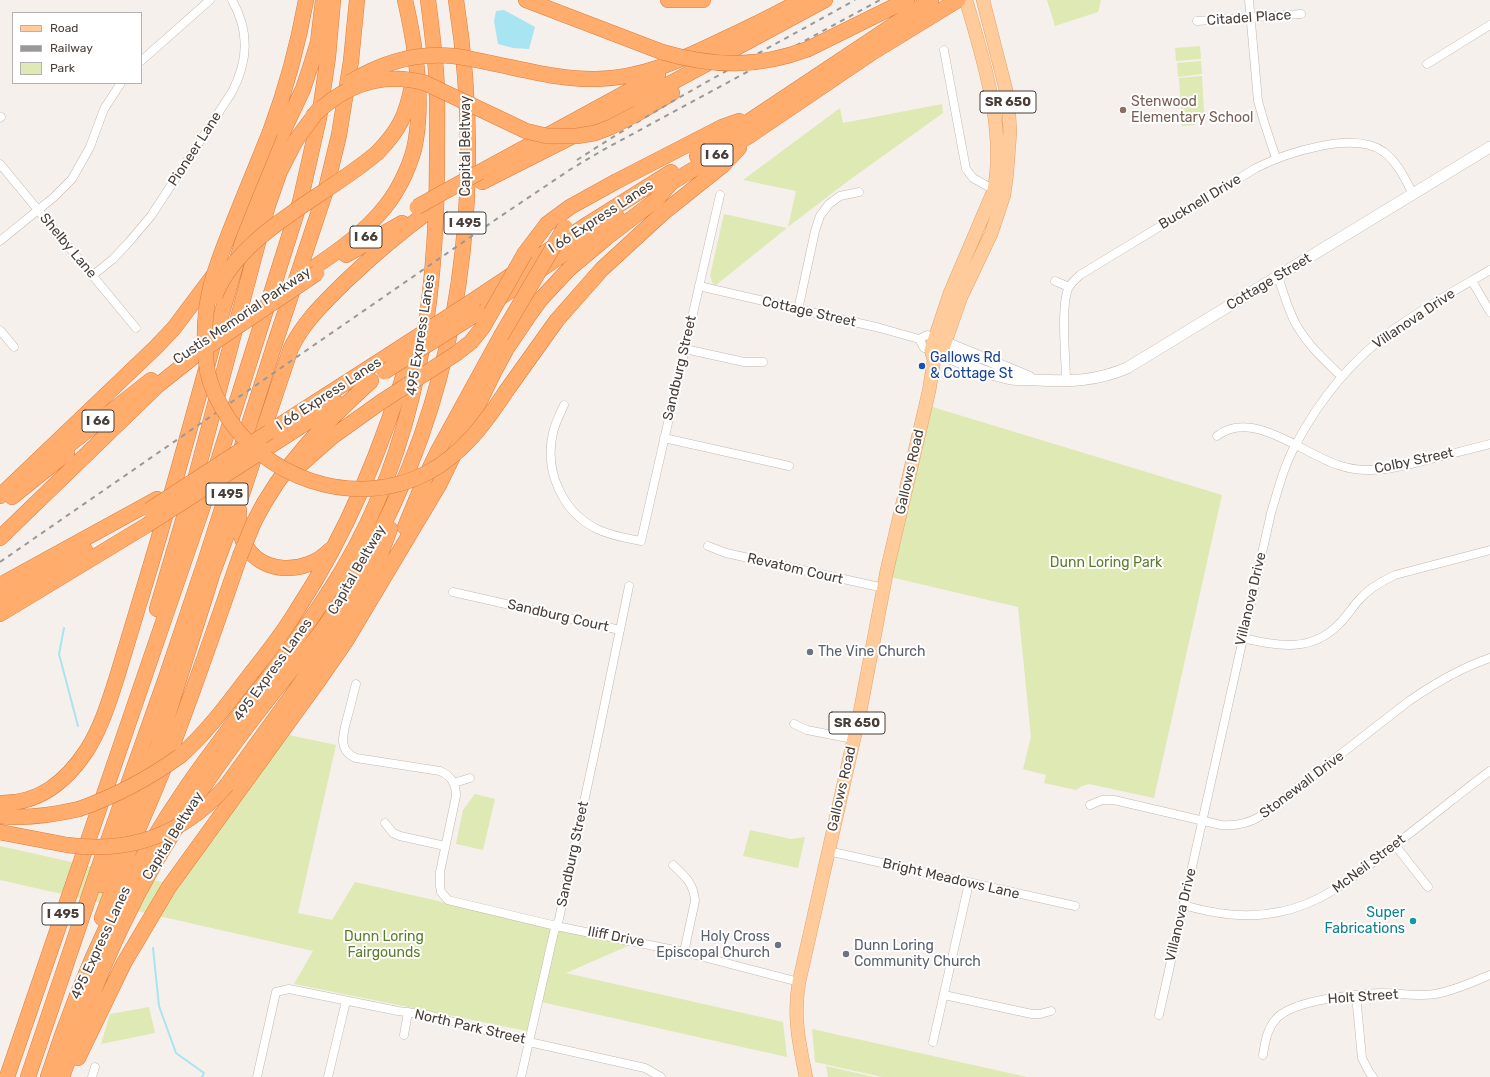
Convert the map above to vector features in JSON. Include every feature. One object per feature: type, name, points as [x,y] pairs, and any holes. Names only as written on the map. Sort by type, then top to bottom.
[{"type":"highway","points":[[306,0],[298,41],[287,82],[270,132],[211,282],[199,346],[206,361],[211,384],[225,414],[239,434],[259,454],[271,462],[304,478],[327,485],[358,488],[380,488],[402,483],[426,473],[450,459],[471,439],[557,320],[602,269],[663,213],[722,166],[749,136]]},
{"type":"highway","points":[[0,496],[102,398],[128,376],[174,328],[224,261],[243,226],[280,138],[303,89],[318,42],[323,0]]},
{"type":"highway","name":"I 495","points":[[7,1077],[217,464],[300,202],[319,118],[328,57],[333,0]]},
{"type":"highway","name":"495 Express Lanes","points":[[28,1077],[206,559],[325,193],[339,135],[352,61],[357,0]]},
{"type":"highway","points":[[316,270],[353,240],[386,206],[410,162],[416,140],[418,116],[413,47],[405,0]]},
{"type":"highway","name":"495 Express Lanes","points":[[48,1077],[73,1004],[103,935],[135,870],[188,785],[316,612],[344,567],[370,517],[390,473],[420,363],[426,324],[433,250],[437,194],[436,73],[428,0]]},
{"type":"highway","name":"Capital Beltway","points":[[62,1077],[98,980],[120,929],[143,884],[195,798],[273,693],[311,646],[332,615],[380,531],[398,494],[419,442],[447,345],[456,297],[465,229],[468,112],[456,0]]},
{"type":"highway","points":[[526,0],[662,52],[701,62],[746,64],[783,57],[808,49],[907,0]]},
{"type":"highway","points":[[668,0],[704,0]]},
{"type":"highway","name":"I 66","points":[[316,270],[710,46],[802,0]]},
{"type":"highway","points":[[61,980],[126,831],[158,746],[211,579],[291,348],[298,332],[317,309],[416,214],[433,208],[481,177],[571,136],[825,0]]},
{"type":"highway","points":[[312,117],[333,100],[354,88],[374,81],[392,78],[414,80],[425,83],[526,131],[547,136],[572,137],[595,133],[638,113],[679,88],[839,0]]},
{"type":"highway","name":"I 66 Express Lanes","points":[[151,512],[269,432],[477,298],[588,224],[710,148],[931,0]]},
{"type":"highway","name":"I 66","points":[[2,609],[151,512],[264,450],[478,313],[556,258],[672,182],[749,136],[873,52],[958,0]]},
{"type":"highway","points":[[150,657],[156,614],[195,480],[268,205],[283,165],[296,140],[312,117],[332,95],[342,87],[371,70],[388,63],[405,59],[438,55],[452,56],[566,77],[589,79],[614,78],[642,73],[666,66],[710,46]]},
{"type":"highway","points":[[0,538],[199,346],[218,287],[233,263],[247,248],[265,233],[351,174],[378,152],[399,126],[407,109],[412,87],[413,47]]},
{"type":"highway","points":[[255,519],[274,493],[307,458],[332,437],[381,402],[457,353],[470,342],[483,327],[525,253],[539,234],[554,218],[570,207],[616,181],[722,127],[760,114]]},
{"type":"highway","points":[[382,579],[429,470],[501,336],[565,227],[574,213],[583,204],[616,181]]},
{"type":"highway","points":[[70,1077],[124,963],[169,887],[346,641],[439,485],[507,348],[541,299],[569,269],[606,238],[656,200],[672,182]]},
{"type":"highway","points":[[0,803],[21,802],[36,797],[53,787],[70,771],[86,750],[100,725],[146,583],[256,197]]},
{"type":"highway","points":[[0,816],[28,817],[53,814],[79,808],[125,791],[180,756],[214,722],[278,638],[318,578],[364,486],[388,427],[416,334],[433,250]]},
{"type":"highway","name":"Custis Memorial Parkway","points":[[0,500],[255,304],[316,270]]},
{"type":"highway","points":[[73,1004],[112,891],[168,756],[240,556],[255,519],[276,483],[300,452],[332,417],[371,381]]},
{"type":"highway","points":[[0,506],[136,399],[158,386]]},
{"type":"highway","points":[[0,832],[67,845],[82,847],[112,847],[155,838],[170,831],[207,806],[227,785],[343,625],[375,569],[391,528],[419,442]]},
{"type":"highway","points":[[240,497],[238,521],[242,540],[253,555],[271,566],[291,569],[312,563],[329,551],[339,538]]},
{"type":"highway","points":[[0,585],[151,512]]},
{"type":"main road","name":"Gallows Road","points":[[966,0],[991,98],[996,128],[999,193]]},
{"type":"main road","name":"Gallows Road","points":[[806,1077],[796,1025],[799,982],[869,670],[884,588],[926,405],[937,349],[990,234],[1010,140],[1008,98],[984,5]]},
{"type":"street","points":[[142,60],[210,0]]},
{"type":"street","name":"Pioneer Lane","points":[[92,276],[113,259],[151,216],[238,82],[243,64],[245,45],[241,20],[232,0]]},
{"type":"street","points":[[1249,0],[1259,106],[1276,158]]},
{"type":"street","name":"Citadel Place","points":[[1197,21],[1301,14]]},
{"type":"street","points":[[1427,64],[1490,25]]},
{"type":"street","points":[[944,50],[966,169],[972,178],[999,193]]},
{"type":"street","points":[[0,241],[54,197],[72,179],[90,147],[104,109],[120,84]]},
{"type":"street","name":"Bucknell Drive","points":[[1069,287],[1080,275],[1216,191],[1276,158],[1297,152],[1344,142],[1367,144],[1383,152],[1392,160],[1402,173],[1413,194]]},
{"type":"street","name":"Cottage Street","points":[[919,339],[924,348],[937,349],[989,372],[1012,379],[1066,381],[1097,378],[1127,368],[1490,147]]},
{"type":"street","name":"Shelby Lane","points":[[0,164],[136,328]]},
{"type":"street","points":[[798,310],[815,231],[820,216],[829,204],[840,196],[859,192]]},
{"type":"street","name":"Sandburg Street","points":[[564,405],[556,423],[551,446],[552,470],[561,494],[577,515],[596,529],[620,537],[641,540],[720,195]]},
{"type":"street","name":"Villanova Drive","points":[[1158,1015],[1271,513],[1280,482],[1295,445],[1318,408],[1342,376],[1355,363],[1389,333],[1490,270]]},
{"type":"street","points":[[1278,277],[1290,312],[1297,326],[1312,348],[1342,376]]},
{"type":"street","points":[[1055,281],[1069,287],[1066,294],[1064,310],[1066,381]]},
{"type":"street","points":[[1472,281],[1490,312]]},
{"type":"street","name":"Cottage Street","points":[[699,286],[880,328],[919,339],[927,335],[937,349]]},
{"type":"street","points":[[0,330],[14,347]]},
{"type":"street","points":[[685,349],[744,362],[763,362]]},
{"type":"street","name":"Colby Street","points":[[1217,436],[1229,428],[1244,427],[1267,432],[1336,465],[1360,470],[1379,470],[1400,467],[1490,444]]},
{"type":"street","points":[[664,438],[789,466]]},
{"type":"street","name":"Revatom Court","points":[[708,546],[726,553],[884,588]]},
{"type":"street","points":[[1242,638],[1277,645],[1294,646],[1309,642],[1329,633],[1340,623],[1369,590],[1384,580],[1396,575],[1490,550]]},
{"type":"street","name":"Sandburg Court","points":[[452,592],[620,630],[629,586]]},
{"type":"street","name":"Sandburg Street","points":[[521,1077],[596,746],[620,630]]},
{"type":"street","name":"Stonewall Drive","points":[[1090,805],[1102,800],[1114,800],[1222,826],[1246,824],[1256,819],[1434,684],[1460,670],[1490,658]]},
{"type":"street","points":[[356,684],[343,736],[344,748],[348,753],[356,758],[440,771],[450,777],[454,783],[456,796],[445,846],[400,836],[394,833],[385,823]]},
{"type":"street","points":[[794,724],[807,730],[853,739]]},
{"type":"street","name":"McNeil Street","points":[[1183,905],[1224,915],[1251,916],[1285,911],[1304,905],[1336,890],[1490,771]]},
{"type":"street","points":[[454,783],[470,778]]},
{"type":"street","points":[[1395,845],[1428,887]]},
{"type":"street","name":"Iliff Drive","points":[[445,846],[440,872],[440,886],[444,896],[453,902],[556,926],[684,952],[799,982]]},
{"type":"street","name":"Bright Meadows Lane","points":[[828,851],[1075,906]]},
{"type":"street","points":[[673,865],[688,879],[695,894],[695,901],[684,952]]},
{"type":"street","points":[[933,1042],[969,883]]},
{"type":"street","name":"Holt Street","points":[[1263,1056],[1265,1041],[1276,1018],[1284,1012],[1300,1005],[1321,1000],[1356,995],[1436,994],[1454,989],[1490,975]]},
{"type":"street","name":"North Park Street","points":[[257,1077],[276,992],[292,989],[346,1001],[428,1015],[529,1042],[645,1068],[661,1077]]},
{"type":"street","points":[[944,995],[1032,1014],[1040,1014],[1051,1010]]},
{"type":"street","points":[[1356,995],[1362,1058],[1373,1077]]},
{"type":"street","points":[[328,1077],[346,1001]]},
{"type":"street","points":[[404,1036],[408,1012]]},
{"type":"street","points":[[92,1077],[95,1067]]},
{"type":"green space","points":[[1047,0],[1101,0],[1098,12],[1055,26]]},
{"type":"green space","points":[[1200,46],[1201,59],[1176,61],[1175,48]]},
{"type":"green space","points":[[1201,61],[1202,74],[1178,77],[1177,63]]},
{"type":"green space","points":[[1202,76],[1204,113],[1193,113],[1194,125],[1182,126],[1179,78]]},
{"type":"green space","points":[[942,104],[943,113],[848,181],[788,227],[796,191],[743,180],[840,108],[843,123]]},
{"type":"green space","points":[[724,214],[787,228],[716,285],[713,284],[710,276]]},
{"type":"green space","name":"Dunn Loring Park","points":[[926,405],[1222,495],[1154,798],[1089,784],[1076,790],[1044,783],[1046,775],[1023,769],[1031,737],[1018,607],[886,576]]},
{"type":"green space","name":"Dunn Loring Fairgounds","points":[[289,735],[336,745],[298,913],[332,920],[355,882],[630,945],[566,973],[783,1022],[787,1057],[537,1001],[527,1031],[294,984],[313,951],[0,880],[0,846],[175,885],[184,868]]},
{"type":"green space","points":[[475,794],[495,799],[483,850],[456,844],[463,810]]},
{"type":"green space","points":[[750,830],[791,839],[805,837],[798,868],[743,856]]},
{"type":"green space","points":[[149,1007],[155,1033],[101,1044],[110,1014]]},
{"type":"green space","points":[[812,1029],[1027,1077],[882,1077],[815,1062]]},
{"type":"green space","points":[[826,1066],[874,1077],[828,1077]]},
{"type":"water","points":[[504,10],[535,27],[529,49],[513,48],[498,44],[494,21],[496,11]]},
{"type":"waterway","points":[[64,628],[59,654],[78,726]]},
{"type":"waterway","points":[[153,948],[159,1006],[176,1053],[204,1073],[202,1077]]},
{"type":"railway","points":[[577,160],[645,117],[855,0]]},
{"type":"railway","points":[[0,562],[571,169],[603,150],[880,0]]},
{"type":"place","name":"Stenwood Elementary School","points":[[1123,110]]},
{"type":"place","name":"Gallows Rd & Cottage St","points":[[922,366]]},
{"type":"place","name":"The Vine Church","points":[[810,652]]},
{"type":"place","name":"Super Fabrications","points":[[1413,921]]},
{"type":"place","name":"Holy Cross Episcopal Church","points":[[778,945]]},
{"type":"place","name":"Dunn Loring Community Church","points":[[846,954]]}]
